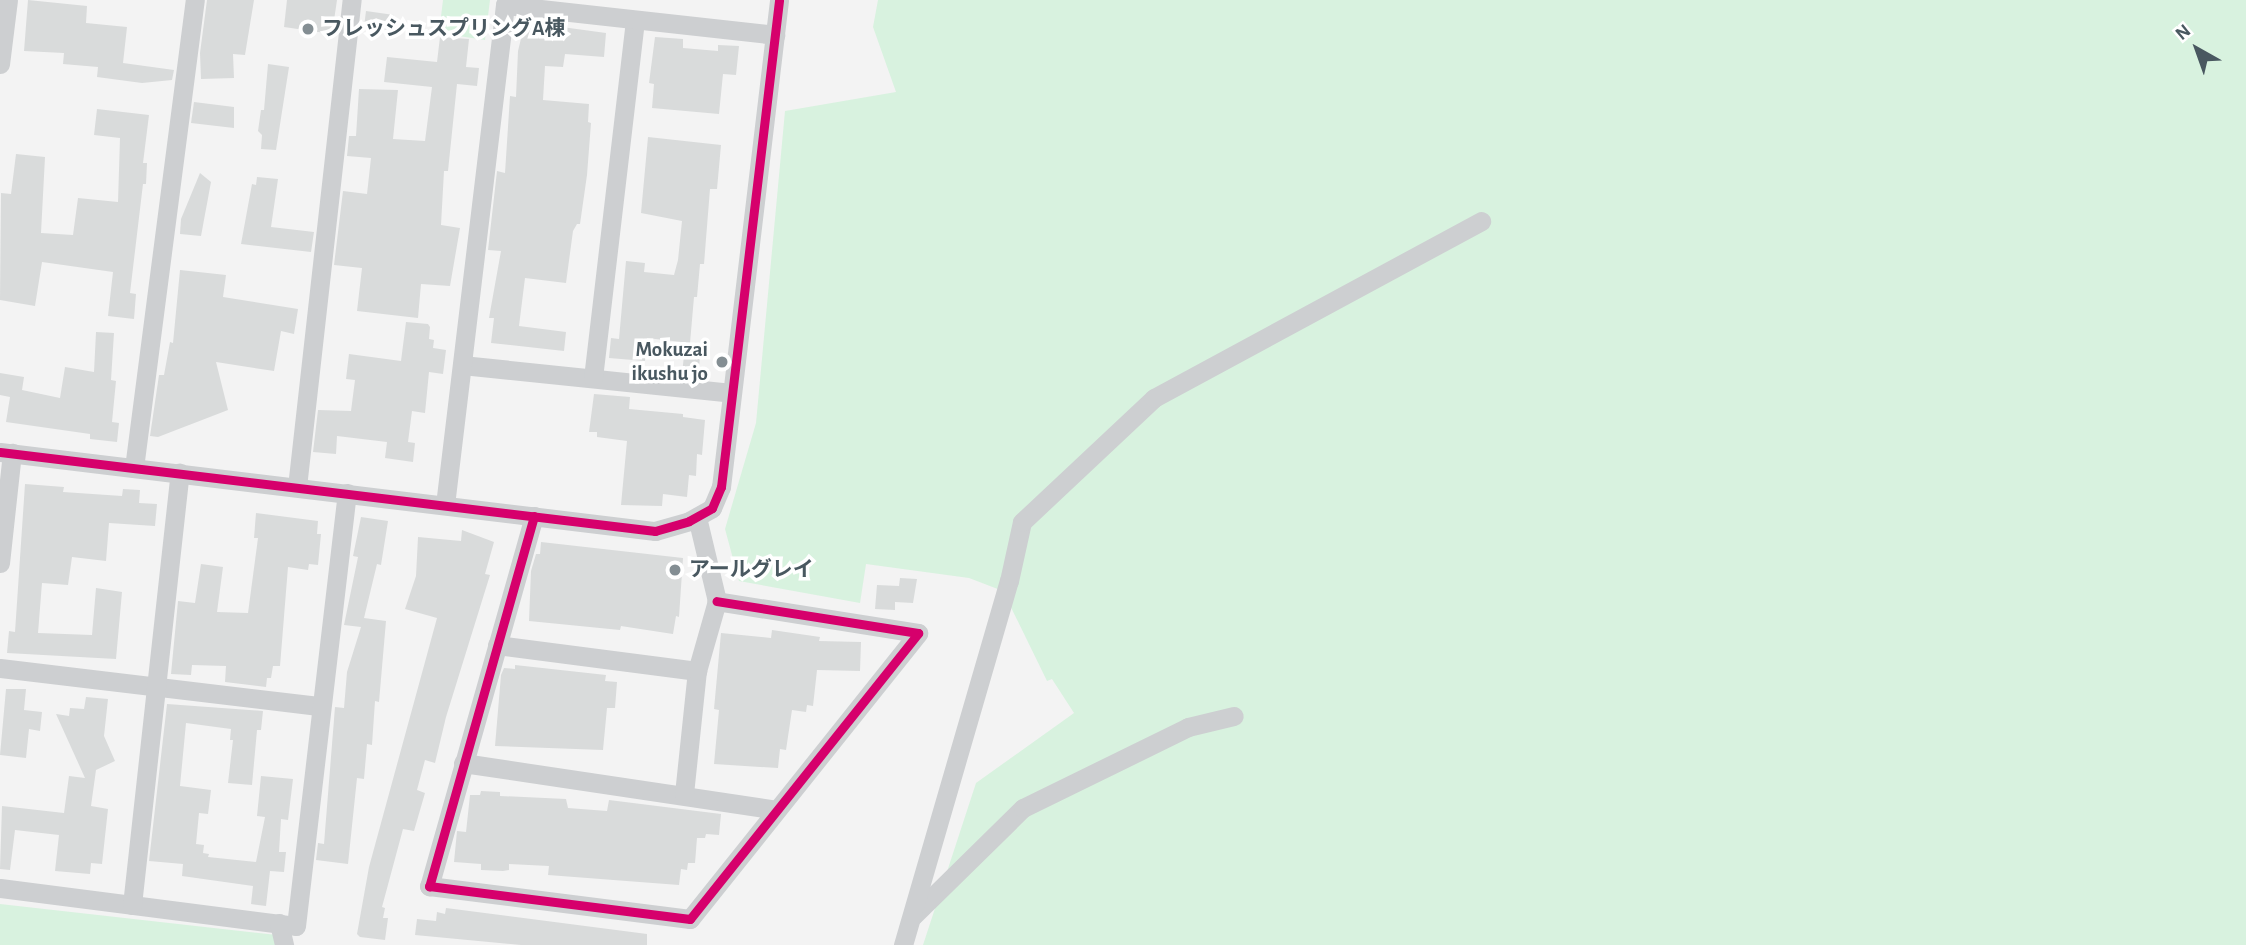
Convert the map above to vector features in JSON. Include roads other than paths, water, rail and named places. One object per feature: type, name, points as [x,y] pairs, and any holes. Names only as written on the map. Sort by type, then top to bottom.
[{"type":"street","points":[[0,64],[8,0]]},
{"type":"street","points":[[134,468],[195,0]]},
{"type":"street","points":[[296,487],[352,0]]},
{"type":"street","points":[[0,564],[6,452],[655,531],[697,517],[712,508],[721,487],[779,0]]},
{"type":"street","points":[[445,505],[506,5],[775,35]]},
{"type":"street","points":[[593,378],[635,20]]},
{"type":"street","points":[[903,945],[1009,581],[1022,522],[1154,398],[1480,221]]},
{"type":"street","points":[[462,365],[732,393]]},
{"type":"street","points":[[132,905],[180,473]]},
{"type":"street","points":[[0,888],[296,926],[347,494]]},
{"type":"street","points":[[534,516],[429,886],[690,919],[918,633],[717,601]]},
{"type":"street","points":[[684,794],[697,671],[717,601],[697,517]]},
{"type":"street","points":[[497,645],[697,671]]},
{"type":"street","points":[[0,668],[321,706]]},
{"type":"street","points":[[912,916],[1023,808],[1188,727],[1234,716]]},
{"type":"street","points":[[463,763],[684,794],[776,810]]},
{"type":"street","points":[[279,923],[284,945]]},
{"type":"place","name":"フレッシュスプリングA棟","points":[[308,29]]},
{"type":"place","name":"Mokuzai ikushu jo","points":[[722,362]]},
{"type":"place","name":"アールグレイ","points":[[675,570]]}]
